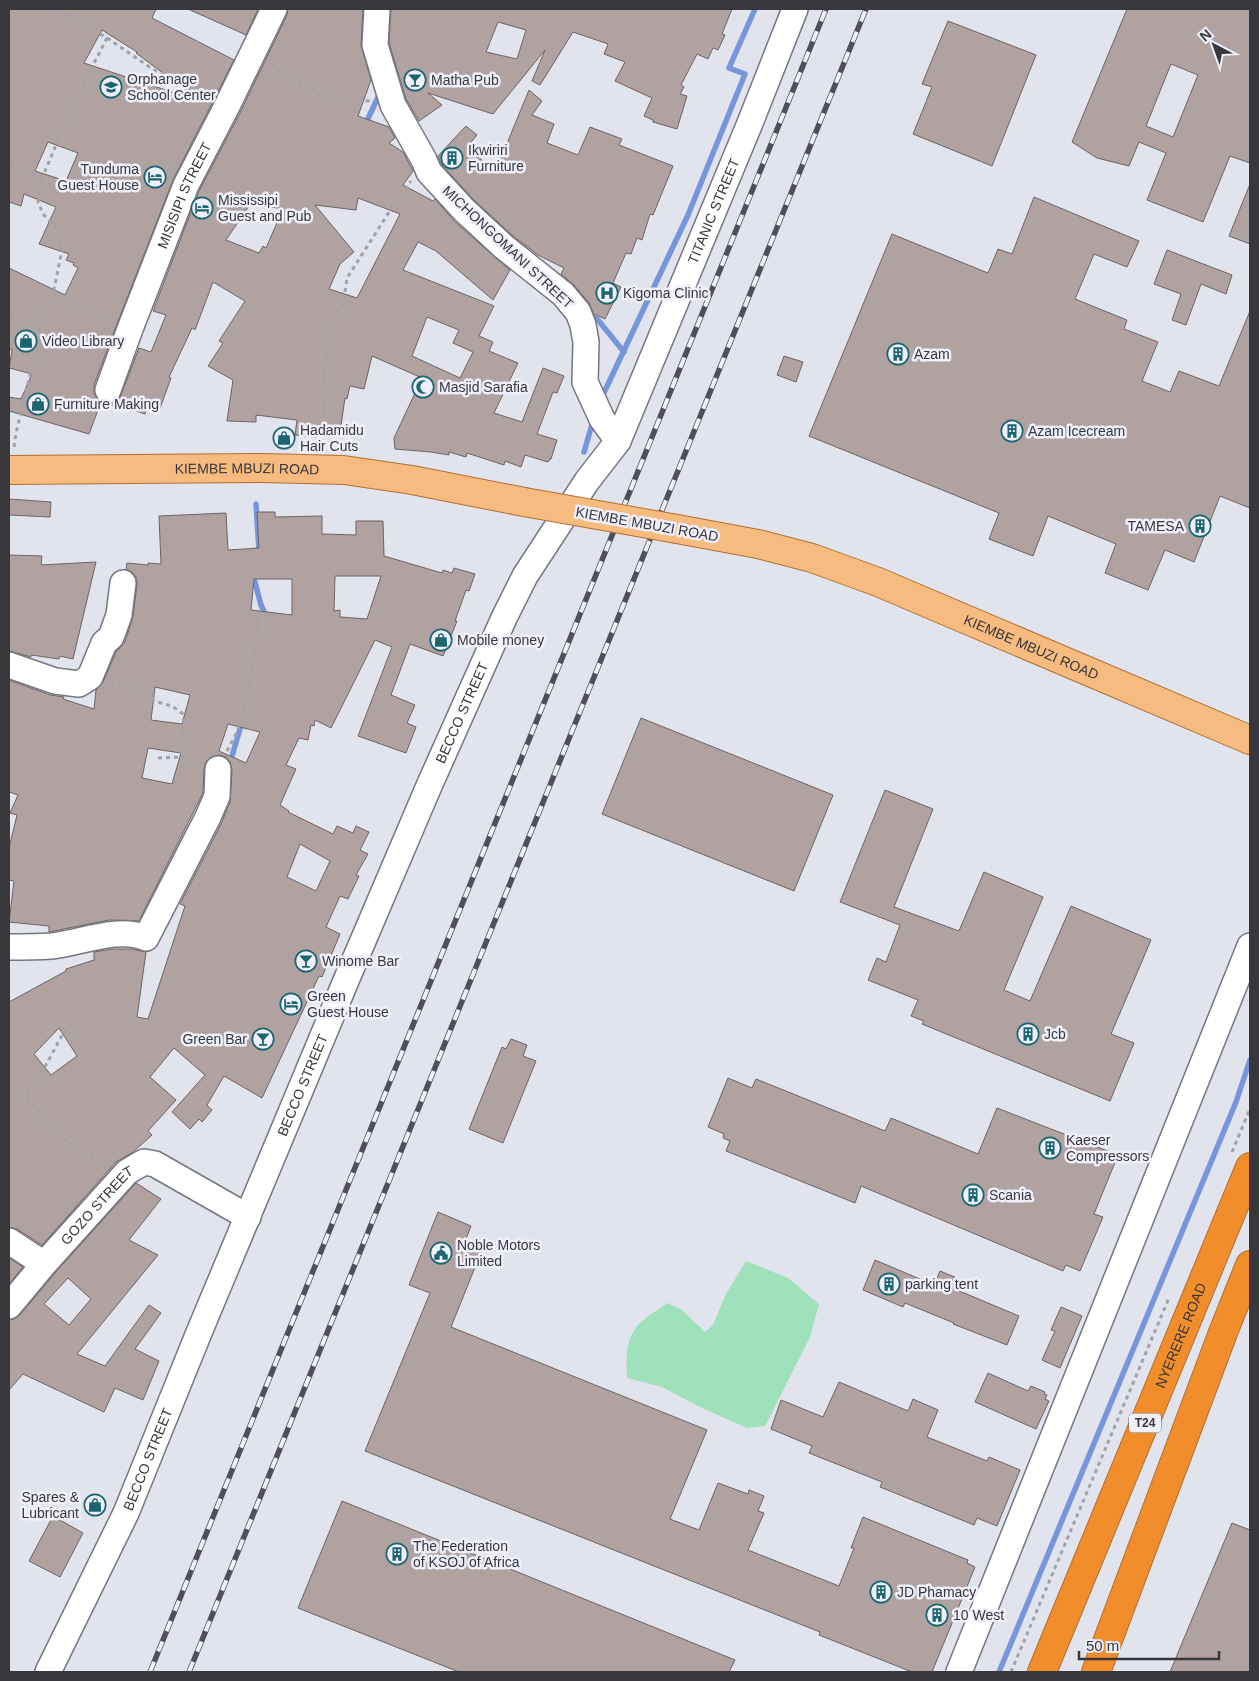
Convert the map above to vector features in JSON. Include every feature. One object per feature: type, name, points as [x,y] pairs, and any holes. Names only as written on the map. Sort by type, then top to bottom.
[{"type":"highway","name":"NYERERE ROAD","points":[[1042,1672],[1240,1161]]},
{"type":"highway","points":[[1096,1672],[1250,1265]]},
{"type":"main road","name":"KIEMBE MBUZI ROAD","points":[[10,470],[262,468],[344,470],[412,480],[758,544],[812,558],[870,579],[1250,740]]},
{"type":"street","name":"MISISIPI STREET","points":[[108,390],[186,185],[228,106],[274,9]]},
{"type":"street","name":"MICHONGOMANI STREET","points":[[377,9],[375,45],[393,105],[429,172],[464,210],[504,247],[563,294],[578,312],[586,342],[585,382],[602,419],[618,441]]},
{"type":"street","name":"TITANIC STREET","points":[[618,441],[750,123],[795,9]]},
{"type":"street","name":"BECCO STREET","points":[[48,1672],[126,1513],[198,1334],[429,786],[504,618],[525,576],[587,481],[618,441]]},
{"type":"street","points":[[9,665],[55,681],[79,684],[90,677],[104,643],[111,637],[119,615],[123,583]]},
{"type":"street","points":[[9,947],[52,946],[104,935],[139,935],[146,938],[208,817],[216,796],[218,768]]},
{"type":"street","points":[[959,1672],[1250,946]]},
{"type":"street","name":"GOZO STREET","points":[[9,1306],[44,1264],[128,1172],[144,1162],[155,1164],[248,1217]]},
{"type":"street","points":[[9,1241],[44,1264]]},
{"type":"path","points":[[50,9],[76,20],[107,38],[154,70],[228,106]]},
{"type":"path","points":[[10,470],[16,433],[41,330],[39,316],[44,302],[54,294],[62,250],[58,229],[43,214],[38,202],[42,178],[78,94],[107,38]]},
{"type":"path","points":[[252,56],[328,98],[393,105]]},
{"type":"path","points":[[323,416],[326,392],[324,378],[328,342],[343,304],[346,278],[400,194],[424,164],[424,160]]},
{"type":"path","points":[[9,165],[42,178]]},
{"type":"path","points":[[54,294],[130,329]]},
{"type":"path","points":[[9,317],[41,330]]},
{"type":"path","points":[[158,758],[181,757],[218,768],[238,730],[251,677],[259,612]]},
{"type":"path","points":[[79,684],[113,681],[150,692],[154,701],[172,706],[182,714],[184,722],[181,757]]},
{"type":"path","points":[[71,1022],[62,1033],[41,1073],[28,1088],[26,1095],[42,1118],[63,1138],[121,1180]]},
{"type":"path","points":[[1240,1161],[1250,1109]]},
{"type":"path","points":[[1010,1672],[1171,1293]]},
{"type":"green space","points":[[746,1261],[788,1278],[819,1304],[810,1337],[765,1426],[747,1428],[702,1408],[662,1387],[627,1378],[626,1364],[627,1350],[631,1337],[638,1325],[667,1303],[682,1310],[705,1332],[713,1325],[725,1296]]},
{"type":"building","points":[[9,9],[156,9],[152,18],[234,60],[173,180],[117,324],[94,385],[94,393],[101,402],[89,434],[9,411],[9,397],[21,399],[32,374],[9,368],[12,350],[9,349],[9,268],[65,295],[78,268],[73,265],[74,263],[66,260],[69,254],[39,244],[56,207],[24,194],[21,206],[9,202]],"holes":[[[102,30],[137,52],[202,102],[84,63]],[[48,142],[78,153],[66,181],[35,171]]]},
{"type":"building","points":[[188,9],[258,9],[246,35]]},
{"type":"building","points":[[288,9],[363,9],[361,45],[371,80],[358,116],[389,127],[395,138],[389,143],[403,152],[413,171],[403,185],[433,201],[435,199],[454,221],[510,270],[493,300],[436,251],[418,242],[403,270],[494,306],[479,336],[493,342],[489,351],[518,363],[494,413],[522,422],[543,368],[564,376],[557,393],[553,392],[537,434],[557,440],[551,459],[548,462],[525,455],[521,467],[505,461],[504,465],[467,453],[466,457],[449,452],[449,455],[395,449],[394,438],[422,378],[372,356],[364,389],[350,386],[347,399],[345,398],[340,432],[320,429],[317,437],[295,435],[297,420],[256,415],[256,422],[227,421],[233,380],[208,366],[223,343],[219,341],[245,301],[213,282],[195,330],[192,328],[169,377],[171,378],[159,411],[147,407],[145,414],[129,408],[129,410],[107,404],[117,401],[121,395],[139,348],[151,352],[166,315],[153,311],[199,191],[240,113],[287,15]],"holes":[[[358,198],[400,214],[357,298],[329,289],[340,264],[354,252],[315,205],[356,210]],[[251,203],[283,209],[266,248],[263,246],[259,253],[226,240]],[[427,317],[459,330],[453,343],[473,352],[460,378],[412,356]]]},
{"type":"building","points":[[391,9],[732,9],[722,34],[725,35],[718,50],[713,48],[708,59],[697,54],[681,85],[684,87],[680,94],[687,96],[677,129],[653,122],[653,120],[644,116],[652,98],[615,81],[625,62],[604,54],[608,44],[573,32],[540,85],[532,81],[545,50],[493,114],[428,93],[442,105],[419,121],[406,99],[389,43]],"holes":[[[498,22],[526,30],[517,59],[486,52]]]},
{"type":"building","points":[[1127,9],[1250,9],[1250,163],[1230,156],[1203,222],[1147,200],[1166,153],[1139,142],[1129,166],[1097,158],[1072,142]],"holes":[[[1171,64],[1198,75],[1173,137],[1146,126]]]},
{"type":"building","points":[[948,21],[1036,55],[992,166],[913,134],[932,87],[922,84]]},
{"type":"building","points":[[529,90],[542,101],[532,115],[554,124],[547,143],[578,155],[590,127],[622,139],[619,145],[673,166],[653,215],[650,214],[642,240],[637,238],[631,254],[626,253],[613,283],[621,287],[605,319],[594,314],[589,303],[574,285],[561,274],[564,268],[538,255],[513,236],[474,200],[441,164],[438,156],[466,126],[477,135],[467,147],[493,170],[499,157],[501,158]]},
{"type":"building","points":[[1250,184],[1250,244],[1229,236]]},
{"type":"building","points":[[1034,197],[1139,241],[1127,267],[1094,254],[1075,299],[1127,320],[1124,329],[1158,342],[1142,381],[1170,392],[1179,371],[1219,386],[1250,311],[1250,508],[1220,496],[1194,562],[1165,550],[1148,590],[1105,573],[1116,544],[1048,516],[1033,556],[989,539],[999,513],[809,436],[892,234],[988,273],[998,249],[1012,254]]},
{"type":"building","points":[[1167,250],[1232,275],[1226,294],[1201,284],[1186,325],[1172,320],[1181,294],[1154,284]]},
{"type":"building","points":[[784,356],[803,362],[796,382],[777,375]]},
{"type":"building","points":[[9,499],[51,502],[50,517],[9,515]]},
{"type":"building","points":[[257,512],[275,512],[275,517],[322,516],[322,534],[356,535],[356,521],[383,521],[384,556],[442,573],[443,570],[452,573],[454,568],[475,574],[469,591],[466,590],[455,621],[457,621],[443,656],[410,644],[391,695],[415,705],[407,723],[416,727],[406,753],[358,736],[392,647],[375,640],[331,728],[315,720],[314,726],[311,725],[308,740],[299,738],[286,765],[296,769],[280,805],[288,812],[333,834],[337,826],[353,833],[356,826],[369,832],[360,850],[368,854],[356,875],[359,876],[348,899],[340,896],[326,927],[340,934],[322,977],[319,976],[262,1098],[224,1076],[207,1105],[212,1110],[202,1122],[199,1119],[190,1129],[172,1112],[205,1075],[174,1048],[150,1077],[176,1100],[148,1131],[152,1135],[133,1152],[116,1162],[42,1245],[17,1229],[9,1227],[9,1002],[66,971],[66,969],[94,960],[94,952],[132,949],[146,952],[137,1017],[148,1019],[185,906],[180,904],[221,824],[230,802],[232,770],[230,762],[226,757],[219,755],[211,757],[206,762],[203,793],[139,921],[109,920],[49,932],[49,926],[9,922],[14,881],[9,880],[9,848],[17,815],[10,813],[18,795],[9,792],[9,680],[50,695],[64,697],[63,699],[94,709],[96,690],[103,682],[116,652],[125,642],[133,617],[137,584],[136,577],[126,569],[127,563],[161,564],[159,516],[226,513],[228,550],[259,548]],"holes":[[[335,576],[381,576],[367,619],[340,617],[340,610],[334,611]],[[254,579],[292,579],[292,615],[251,610]],[[155,687],[190,695],[182,724],[151,720]],[[228,724],[260,732],[246,763],[219,751]],[[148,748],[181,753],[172,784],[142,778]],[[300,844],[330,861],[316,891],[287,877]],[[59,1028],[77,1056],[51,1075],[34,1054]]]},
{"type":"building","points":[[9,555],[42,556],[41,565],[96,562],[73,659],[60,656],[59,659],[31,655],[31,657],[9,651]]},
{"type":"building","points":[[641,718],[833,795],[794,891],[602,814]]},
{"type":"building","points":[[885,790],[933,809],[894,907],[959,931],[984,872],[1043,897],[1004,990],[1030,1001],[1071,906],[1151,940],[1111,1034],[1134,1043],[1110,1101],[922,1024],[924,1021],[911,1016],[918,1000],[868,980],[877,958],[886,962],[900,925],[840,902]]},
{"type":"building","points":[[511,1039],[527,1045],[523,1056],[536,1061],[503,1143],[469,1129],[502,1047],[506,1049]]},
{"type":"building","points":[[728,1078],[752,1088],[756,1079],[885,1131],[891,1118],[978,1154],[997,1108],[1118,1155],[1094,1214],[1103,1217],[1080,1271],[1066,1265],[1063,1271],[861,1186],[855,1203],[726,1151],[730,1141],[723,1138],[724,1134],[708,1127]]},
{"type":"building","points":[[136,1183],[161,1199],[129,1240],[158,1255],[77,1354],[105,1366],[149,1305],[161,1313],[135,1349],[159,1361],[143,1400],[115,1388],[104,1412],[23,1374],[9,1390],[9,1320],[20,1315]],"holes":[[[68,1278],[91,1299],[69,1325],[44,1304]]]},
{"type":"building","points":[[438,1212],[471,1226],[464,1244],[482,1250],[451,1327],[707,1430],[670,1519],[699,1530],[718,1483],[748,1494],[749,1490],[764,1496],[758,1511],[764,1513],[748,1550],[839,1586],[854,1548],[851,1548],[863,1517],[968,1560],[967,1563],[975,1567],[932,1672],[912,1672],[819,1635],[820,1632],[365,1451],[430,1293],[409,1285]]},
{"type":"building","points":[[9,1258],[23,1267],[9,1284]]},
{"type":"building","points":[[875,1260],[934,1285],[940,1271],[962,1280],[957,1290],[1019,1316],[1007,1345],[905,1303],[903,1307],[863,1290]]},
{"type":"building","points":[[1061,1307],[1082,1316],[1060,1368],[1042,1360],[1055,1331],[1051,1330]]},
{"type":"building","points":[[988,1373],[1028,1391],[1031,1386],[1045,1392],[1044,1394],[1047,1395],[1045,1399],[1049,1401],[1036,1429],[975,1402]]},
{"type":"building","points":[[839,1382],[908,1411],[913,1399],[938,1410],[927,1437],[987,1461],[989,1457],[1020,1470],[997,1526],[977,1518],[974,1525],[880,1487],[882,1482],[809,1453],[812,1446],[771,1429],[781,1400],[823,1417]]},
{"type":"building","name":"The Federation of KSOJ of Africa","points":[[342,1501],[735,1660],[729,1672],[459,1672],[298,1608]]},
{"type":"building","points":[[53,1516],[83,1533],[60,1577],[29,1561]]},
{"type":"building","points":[[1232,1523],[1250,1530],[1250,1672],[1170,1672]]},
{"type":"waterway","points":[[601,399],[688,215],[745,74],[729,68],[755,9]]},
{"type":"waterway","points":[[365,125],[380,90]]},
{"type":"waterway","points":[[587,314],[598,320],[624,352]]},
{"type":"waterway","points":[[584,452],[593,421]]},
{"type":"waterway","points":[[256,504],[259,550],[256,552]]},
{"type":"waterway","points":[[253,575],[261,605],[267,618]]},
{"type":"waterway","points":[[228,770],[242,722]]},
{"type":"waterway","points":[[999,1672],[1236,1102],[1250,1060]]},
{"type":"railway","points":[[150,1672],[826,9]]},
{"type":"railway","points":[[189,1672],[866,9]]},
{"type":"place","name":"Matha Pub","points":[[415,80]]},
{"type":"place","name":"Orphanage School Center","points":[[111,87]]},
{"type":"place","name":"Ikwiriri Furniture","points":[[452,158]]},
{"type":"place","name":"Tunduma Guest House","points":[[155,177]]},
{"type":"place","name":"Mississipi Guest and Pub","points":[[202,208]]},
{"type":"place","name":"Kigoma Clinic","points":[[607,293]]},
{"type":"place","name":"Video Library","points":[[26,341]]},
{"type":"place","name":"Azam","points":[[898,354]]},
{"type":"place","name":"Masjid Sarafia","points":[[423,387]]},
{"type":"place","name":"Furniture Making","points":[[38,404]]},
{"type":"place","name":"Azam Icecream","points":[[1012,431]]},
{"type":"place","name":"Hadamidu Hair Cuts","points":[[284,438]]},
{"type":"place","name":"TAMESA","points":[[1200,526]]},
{"type":"place","name":"Mobile money","points":[[441,640]]},
{"type":"place","name":"Winome Bar","points":[[306,961]]},
{"type":"place","name":"Green Guest House","points":[[291,1004]]},
{"type":"place","name":"Jcb","points":[[1028,1034]]},
{"type":"place","name":"Green Bar","points":[[263,1039]]},
{"type":"place","name":"Kaeser Compressors","points":[[1050,1148]]},
{"type":"place","name":"Scania","points":[[973,1195]]},
{"type":"place","name":"Noble Motors Limited","points":[[441,1253]]},
{"type":"place","name":"parking tent","points":[[889,1284]]},
{"type":"place","name":"Spares & Lubricant","points":[[95,1505]]},
{"type":"place","name":"The Federation of KSOJ of Africa","points":[[397,1554]]},
{"type":"place","name":"JD Phamacy","points":[[881,1592]]},
{"type":"place","name":"10 West","points":[[937,1615]]}]
